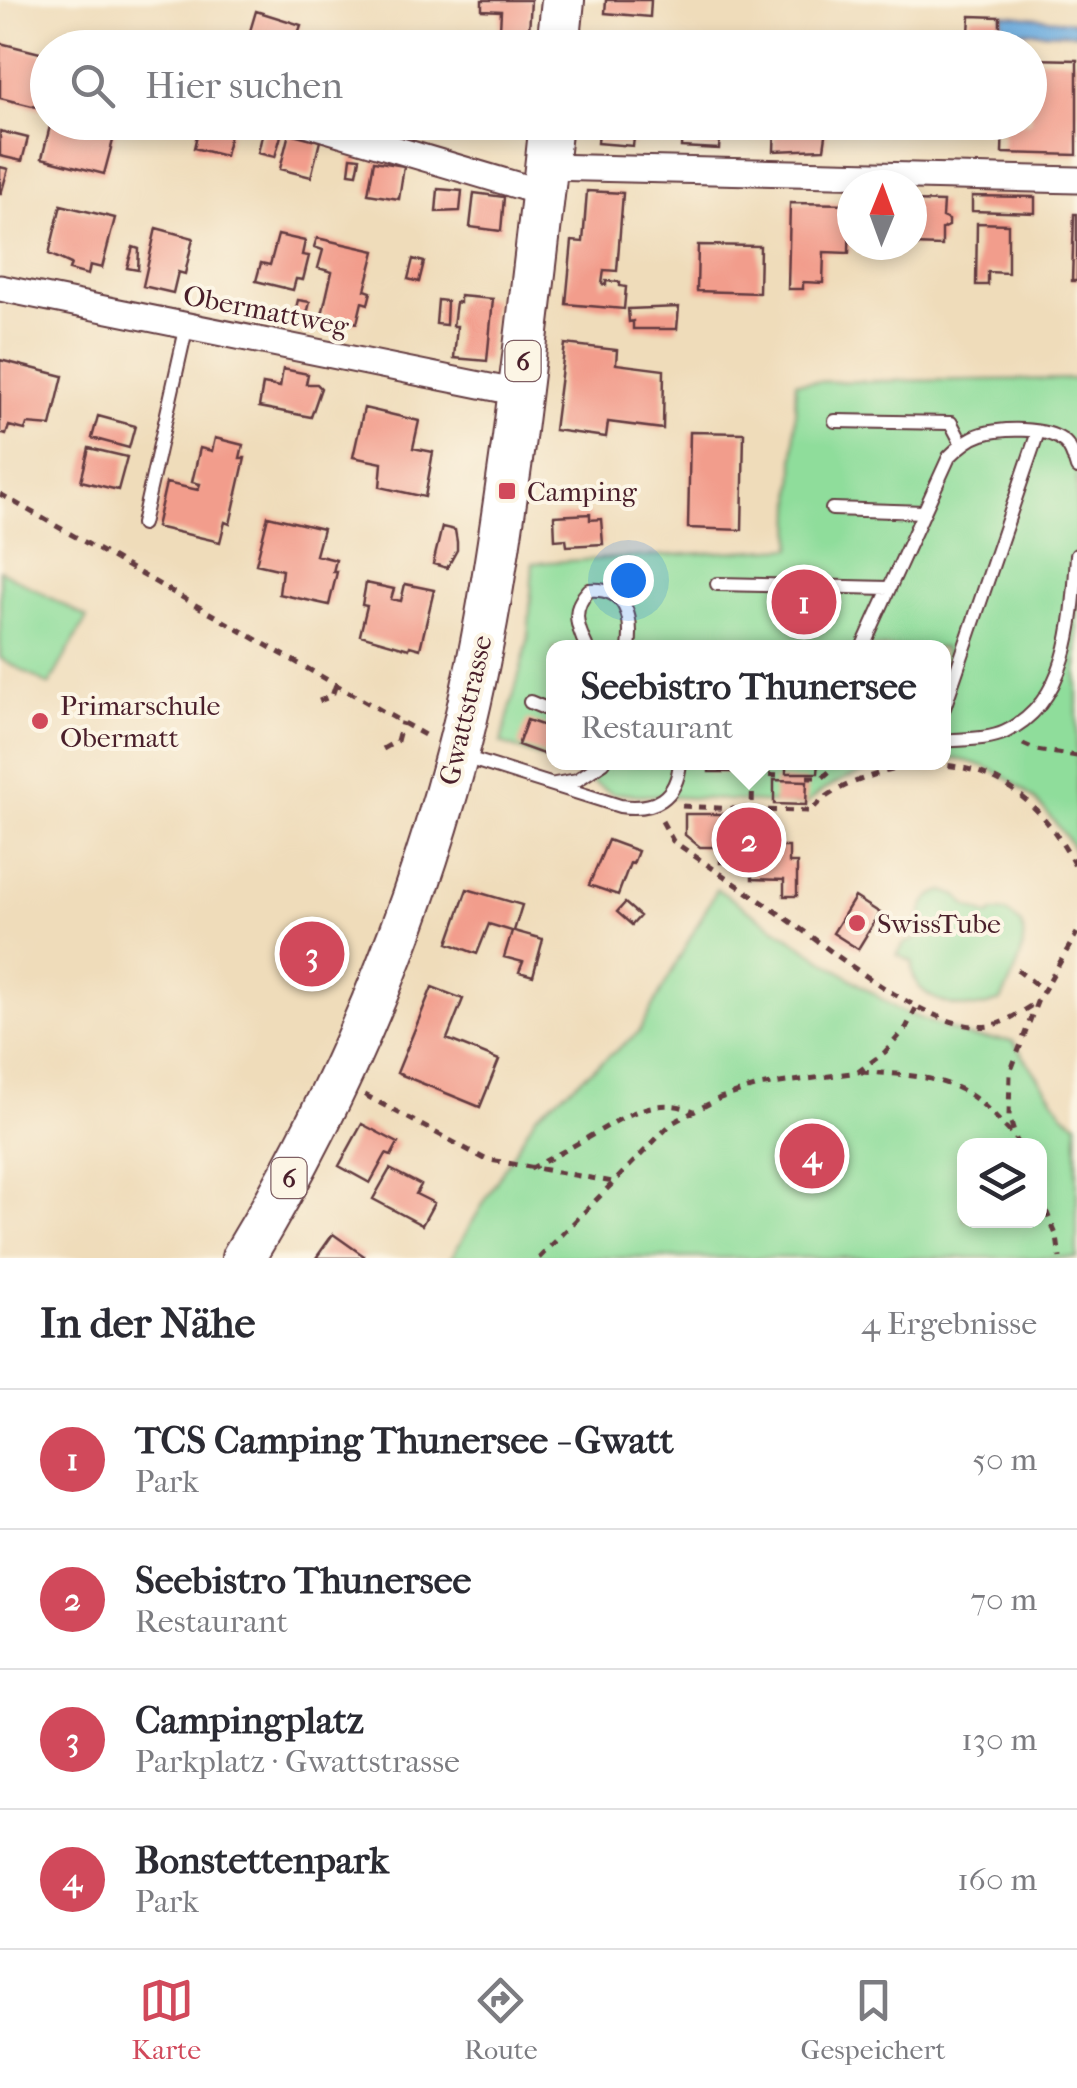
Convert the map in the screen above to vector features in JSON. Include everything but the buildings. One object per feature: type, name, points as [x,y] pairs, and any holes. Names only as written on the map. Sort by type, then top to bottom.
[{"type":"main road","points":[[560,30],[563,0]]},
{"type":"main road","name":"Gwattstrasse","points":[[243,1258],[290,1176],[337,1080],[378,989],[414,893],[444,747],[493,583],[549,140]]},
{"type":"street","points":[[378,140],[545,180],[1077,180]]},
{"type":"street","name":"Obermattweg","points":[[0,288],[520,393]]},
{"type":"lane","points":[[142,524],[187,324]]},
{"type":"lane","points":[[835,421],[950,423],[962,444]]},
{"type":"lane","points":[[951,687],[1038,432]]},
{"type":"lane","points":[[866,640],[950,457],[962,444],[982,434],[1038,432],[1061,438],[1071,449],[1077,466]]},
{"type":"lane","points":[[832,509],[924,512]]},
{"type":"lane","points":[[951,740],[1002,734],[1024,722],[1044,701],[1066,648],[1077,555]]},
{"type":"lane","points":[[717,584],[889,588]]},
{"type":"lane","points":[[584,640],[576,615],[580,600],[589,590],[605,589],[618,596],[626,611],[629,640]]},
{"type":"lane","points":[[530,702],[546,709]]},
{"type":"lane","points":[[444,747],[620,806],[640,809],[658,804],[672,792],[678,770]]},
{"type":"lane","points":[[553,784],[576,780],[592,770]]},
{"type":"path","points":[[0,494],[444,747]]},
{"type":"path","points":[[320,701],[332,696],[336,684]]},
{"type":"path","points":[[384,749],[396,742],[402,722]]},
{"type":"path","points":[[1002,734],[1036,750],[1077,756]]},
{"type":"path","points":[[951,765],[988,775],[1024,796],[1052,827],[1077,870]]},
{"type":"path","points":[[752,770],[752,810]]},
{"type":"path","points":[[807,777],[823,778],[832,770]]},
{"type":"path","points":[[893,770],[863,778],[830,794],[811,811],[658,804],[662,823],[673,841],[839,957],[918,1006],[952,1022],[989,1026],[1010,1019],[1036,1002],[1076,937]]},
{"type":"path","points":[[752,775],[786,776]]},
{"type":"path","points":[[1016,970],[1045,991]]},
{"type":"path","points":[[1014,1138],[1009,1116],[1010,1073],[1036,1002]]},
{"type":"path","points":[[858,1072],[885,1052],[906,1028],[918,1006]]},
{"type":"path","points":[[540,1258],[662,1132],[694,1111],[758,1086],[858,1072],[934,1080],[975,1098],[1013,1135]]},
{"type":"path","points":[[337,1080],[470,1152],[530,1169],[613,1182]]},
{"type":"path","points":[[530,1169],[624,1114],[643,1107],[678,1104],[694,1111]]},
{"type":"path","points":[[1047,1212],[1057,1236],[1060,1258]]},
{"type":"green space","points":[[1077,379],[1077,854],[1052,819],[1022,789],[986,767],[951,759],[951,640],[546,640],[546,759],[501,743],[528,641],[533,563],[792,548],[796,382]]},
{"type":"green space","points":[[0,570],[87,618],[49,685],[0,658]]},
{"type":"green space","points":[[569,770],[872,770],[835,784],[806,805],[612,793]]},
{"type":"green space","points":[[717,889],[898,1010],[969,1037],[1013,1041],[1064,1114],[1077,1123],[1077,1258],[451,1258],[536,1115],[639,1032]]},
{"type":"green space","points":[[944,891],[989,916],[1006,912],[1022,924],[1021,954],[1001,1001],[977,1007],[943,1002],[917,983],[913,962],[897,955],[905,943],[915,940],[925,903]]},
{"type":"water","points":[[1003,14],[1077,22],[1077,34],[1002,30]]},
{"type":"place","name":"Camping","points":[[507,491]]},
{"type":"place","name":"TCS Camping Thunersee - Gwatt","points":[[804,602]]},
{"type":"place","name":"Primarschule Obermatt","points":[[40,721]]},
{"type":"place","name":"Seebistro Thunersee","points":[[749,840]]},
{"type":"place","name":"SwissTube","points":[[857,923]]},
{"type":"place","name":"Campingplatz","points":[[312,954]]},
{"type":"place","name":"Bonstettenpark","points":[[812,1156]]}]
